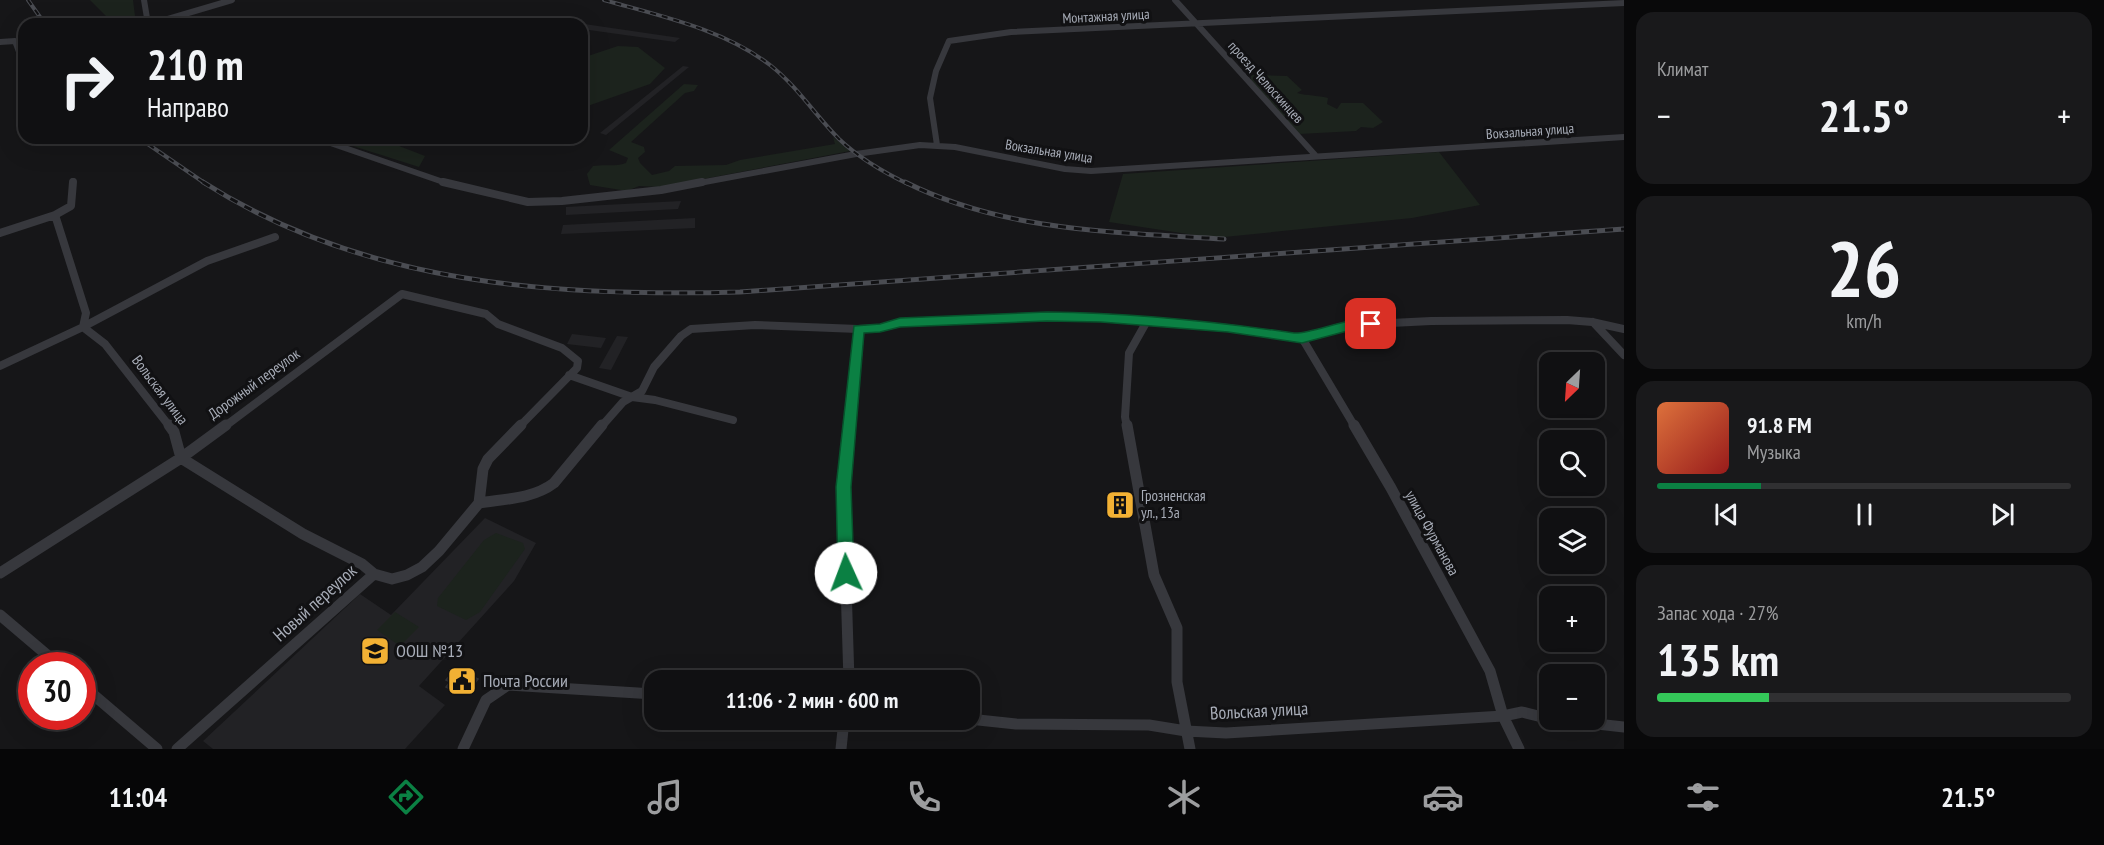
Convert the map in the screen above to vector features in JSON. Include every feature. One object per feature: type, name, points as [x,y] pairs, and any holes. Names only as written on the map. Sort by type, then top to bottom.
[{"type":"street","points":[[144,0],[148,18]]},
{"type":"street","points":[[170,18],[232,0]]},
{"type":"street","name":"проезд Челюскинцев","points":[[1175,0],[1316,156]]},
{"type":"street","name":"Монтажная улица","points":[[937,145],[930,98],[936,71],[949,41],[1011,32],[1624,3]]},
{"type":"street","points":[[0,42],[15,41],[18,49]]},
{"type":"street","name":"Вокзальная улица","points":[[334,144],[465,189],[513,200],[546,202],[661,190],[866,152],[937,145],[1091,171],[1624,137]]},
{"type":"street","points":[[0,232],[56,215],[71,206],[73,181]]},
{"type":"street","points":[[56,215],[86,313],[84,327]]},
{"type":"street","points":[[0,366],[84,327],[207,261],[275,237]]},
{"type":"street","name":"Дорожный переулок","points":[[0,573],[181,458],[287,382],[402,294],[486,314],[498,324],[562,348],[579,364],[569,375]]},
{"type":"street","points":[[733,420],[654,400],[632,397],[569,375],[488,459],[483,469],[479,503],[530,495],[545,490],[558,479],[623,402],[632,397],[642,391],[654,367],[681,336],[691,329],[755,325],[858,329],[880,328],[900,323],[1047,316],[1101,317],[1228,328],[1302,338],[1351,325],[1431,321],[1592,322],[1624,329]]},
{"type":"street","points":[[1147,321],[1129,353],[1125,417],[1154,575],[1177,628],[1177,682],[1190,749]]},
{"type":"street","points":[[1592,322],[1624,355]]},
{"type":"street","name":"Вольская улица","points":[[84,327],[105,344],[174,432],[181,458]]},
{"type":"street","points":[[849,670],[843,487],[858,329]]},
{"type":"street","name":"улица Фурманова","points":[[1302,338],[1391,488],[1485,661],[1495,683],[1503,716],[1519,749]]},
{"type":"street","points":[[181,458],[303,534],[362,564],[374,574]]},
{"type":"street","name":"Новый переулок","points":[[177,749],[374,574],[392,579],[407,575],[422,567],[439,551],[479,503]]},
{"type":"street","points":[[0,615],[44,652]]},
{"type":"street","points":[[462,749],[486,700],[508,685],[644,693]]},
{"type":"street","points":[[96,698],[157,749]]},
{"type":"street","name":"Вольская улица","points":[[980,720],[1016,724],[1149,725],[1186,731],[1226,733],[1503,716],[1522,712],[1539,716]]},
{"type":"street","points":[[1605,725],[1624,727]]},
{"type":"street","points":[[842,749],[843,730]]},
{"type":"shaded area","points":[[90,0],[133,0],[135,18],[108,18]]},
{"type":"shaded area","points":[[588,25],[680,38],[675,42],[588,30]]},
{"type":"shaded area","points":[[618,46],[638,47],[665,68],[650,84],[588,106],[588,56]]},
{"type":"shaded area","points":[[683,66],[689,67],[606,135],[600,133]]},
{"type":"shaded area","points":[[1251,75],[1287,76],[1302,90],[1297,93],[1328,98],[1327,104],[1337,109],[1341,103],[1363,103],[1383,122],[1373,128],[1361,127],[1356,131],[1299,134],[1251,80]]},
{"type":"shaded area","points":[[684,84],[698,85],[694,91],[685,93],[631,142],[644,147],[645,152],[638,158],[652,175],[669,171],[675,166],[726,165],[740,160],[835,144],[833,137],[850,151],[661,187],[639,186],[627,191],[590,185],[587,174],[593,166],[626,163],[628,158],[609,150]]},
{"type":"shaded area","points":[[347,144],[394,144],[425,156],[419,167]]},
{"type":"shaded area","points":[[1439,152],[1480,205],[1412,218],[1214,238],[1109,222],[1123,174]]},
{"type":"shaded area","points":[[681,201],[678,209],[566,215],[566,207]]},
{"type":"shaded area","points":[[695,218],[695,228],[561,234],[563,225]]},
{"type":"shaded area","points":[[572,334],[606,338],[601,348],[567,344]]},
{"type":"shaded area","points":[[617,336],[628,337],[611,370],[599,368]]},
{"type":"shaded area","name":"ООШ №13","points":[[485,518],[536,543],[514,581],[419,686],[445,705],[405,749],[213,749],[203,741],[360,594],[391,615]]},
{"type":"shaded area","points":[[496,533],[523,543],[525,549],[480,612],[466,620],[437,606],[438,598],[484,540]]},
{"type":"shaded area","points":[[395,612],[419,627],[400,646],[377,630]]},
{"type":"building","name":"Почта России","points":[[456,668],[478,679],[468,692],[463,689],[459,694],[446,687],[450,682],[446,680]]},
{"type":"railway","points":[[28,0],[41,18]]},
{"type":"railway","points":[[604,0],[690,25],[752,53],[789,82],[830,130],[847,146],[889,175],[908,184]]},
{"type":"railway","points":[[148,144],[203,182]]},
{"type":"railway","points":[[203,182],[265,217],[329,243],[395,263],[462,278],[531,287],[600,291],[740,292],[1624,229]]},
{"type":"railway","points":[[905,182],[943,199],[1021,220],[1102,231],[1224,239]]},
{"type":"place","name":"Грозненская ул., 13а","points":[[1120,505]]},
{"type":"place","name":"ООШ №13","points":[[375,651]]},
{"type":"place","name":"Почта России","points":[[462,681]]},
{"type":"route","points":[[846,573],[843,487],[858,329],[880,328],[900,323],[1047,316],[1101,317],[1228,328],[1302,338],[1351,325],[1371,324]]}]
